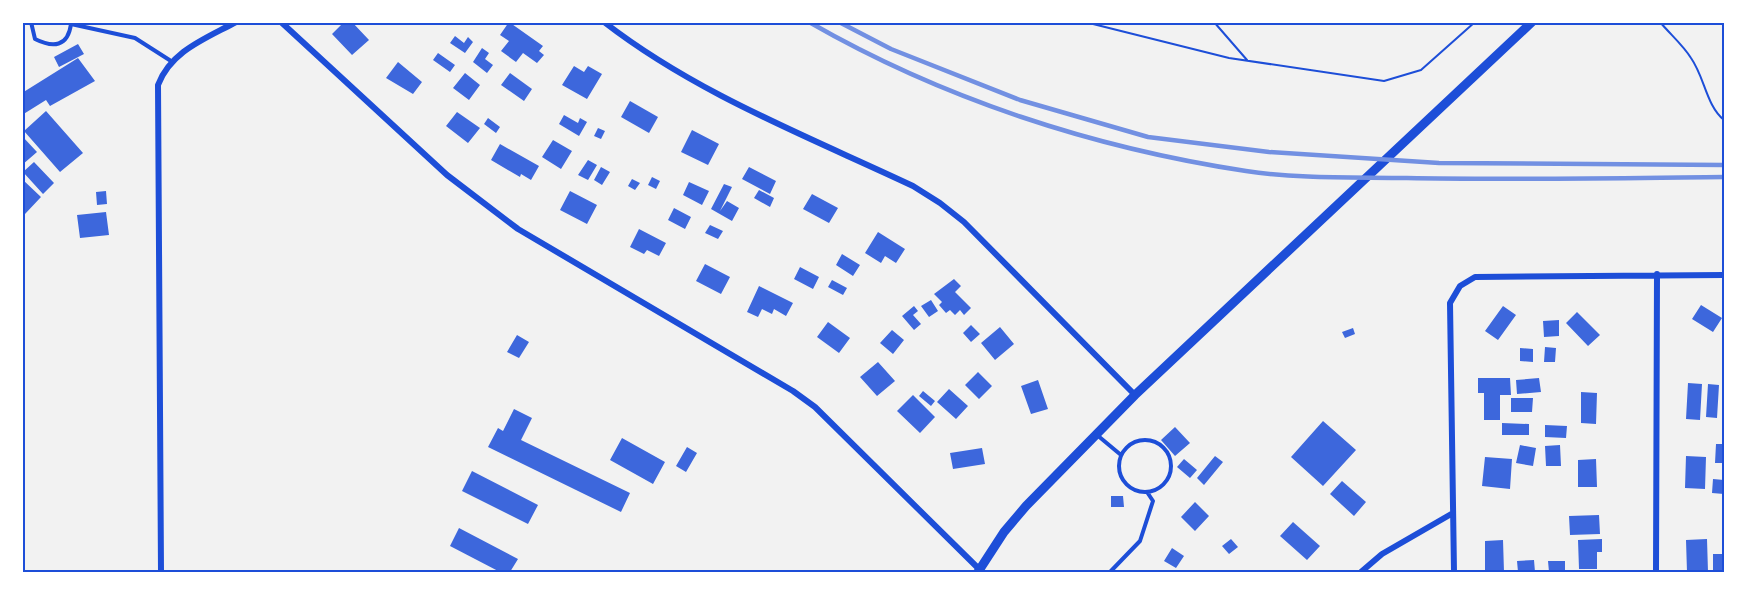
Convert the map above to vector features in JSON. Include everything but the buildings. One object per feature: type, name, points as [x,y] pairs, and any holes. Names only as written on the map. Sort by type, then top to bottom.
[{"type":"street","points":[[161,573],[158,85],[171,61],[180,53],[236,22]]},
{"type":"street","points":[[281,22],[447,175],[518,230],[815,407],[978,571],[1004,532],[1026,506],[1135,394],[1532,22]]},
{"type":"street","points":[[604,22],[639,49],[706,89],[913,186],[940,202],[964,222],[1135,394]]},
{"type":"street","points":[[1656,573],[1657,274]]},
{"type":"street","points":[[1454,573],[1450,303],[1460,286],[1475,277],[1725,275]]},
{"type":"street","points":[[1361,573],[1382,554],[1453,513]]},
{"type":"lane","points":[[31,22],[35,39],[48,46],[61,43],[70,33],[71,23],[135,38],[171,61]]},
{"type":"lane","points":[[1096,434],[1121,455]]},
{"type":"lane","points":[[1137,441],[1158,444],[1166,452],[1170,462],[1170,472],[1165,482],[1157,489],[1147,492],[1136,491],[1120,476],[1121,455],[1137,441]]},
{"type":"lane","points":[[1110,573],[1140,541],[1152,501],[1147,492]]},
{"type":"path","points":[[1085,22],[1247,60],[1384,81],[1421,70],[1475,22]]},
{"type":"path","points":[[1214,22],[1247,60]]},
{"type":"path","points":[[1660,22],[1691,58],[1716,113],[1725,120]]},
{"type":"railway","points":[[809,22],[912,75],[1021,117],[1132,149],[1246,171],[1347,177],[1526,179],[1724,177]]},
{"type":"railway","points":[[839,22],[891,49],[1020,100],[1148,137],[1269,152],[1439,163],[1724,165]]}]
